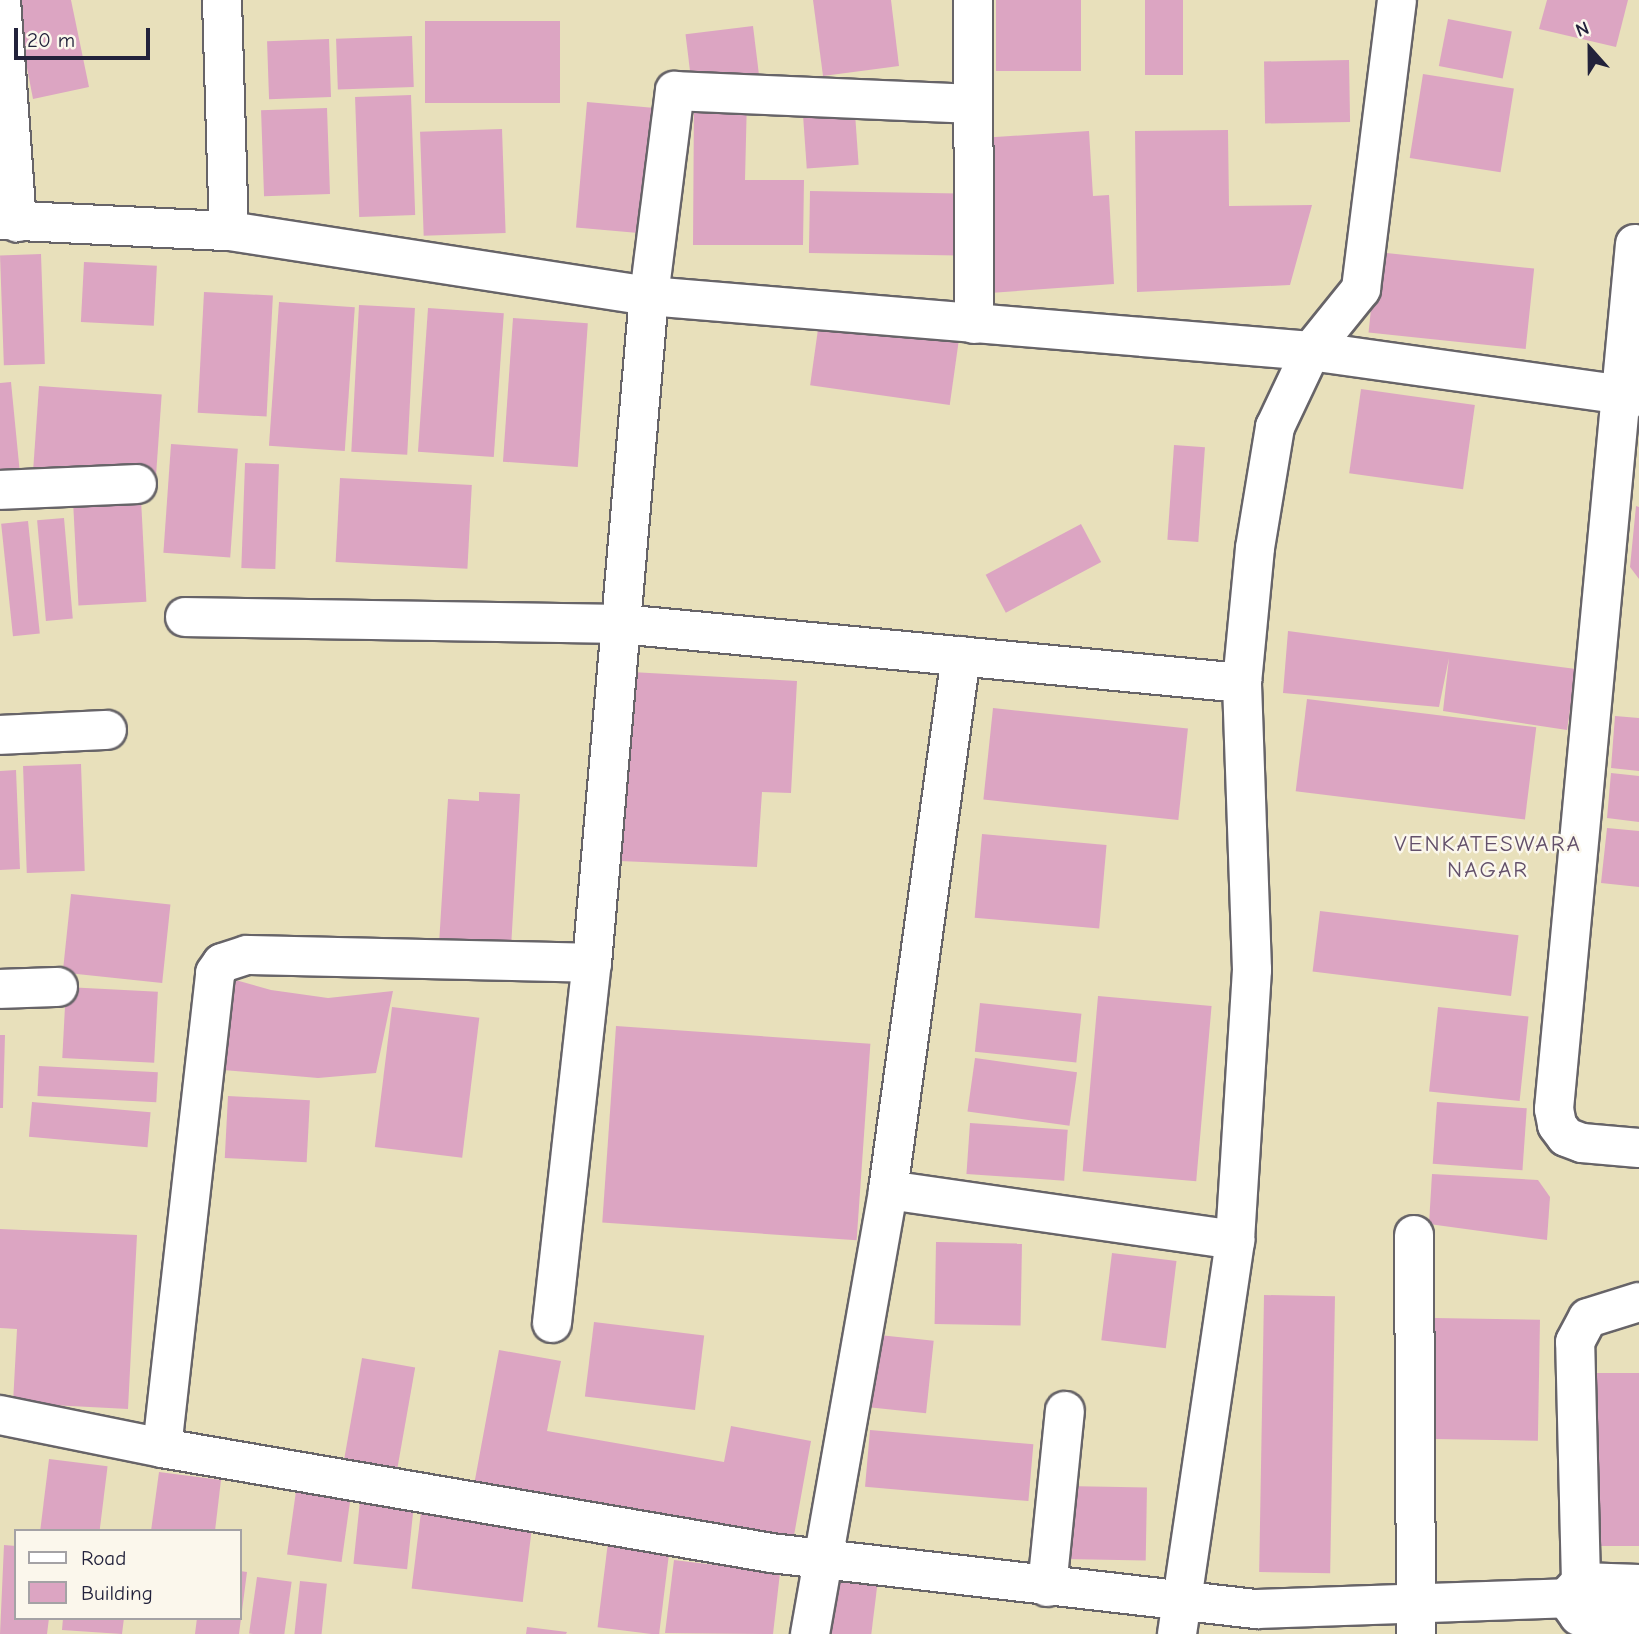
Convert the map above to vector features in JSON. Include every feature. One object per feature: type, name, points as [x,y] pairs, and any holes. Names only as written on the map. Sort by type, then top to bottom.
[{"type":"street","points":[[1,0],[8,221],[229,231],[649,296],[1311,351],[1631,396]]},
{"type":"street","points":[[222,0],[229,231]]},
{"type":"street","points":[[973,0],[974,324]]},
{"type":"street","points":[[1179,1618],[1235,1240],[1252,970],[1242,683],[1255,548],[1275,427],[1311,351],[1361,289],[1397,0]]},
{"type":"street","points":[[552,1323],[592,962],[649,296],[676,91],[973,104]]},
{"type":"street","points":[[1635,244],[1631,396],[1554,1109],[1557,1125],[1566,1136],[1582,1143],[1639,1148]]},
{"type":"street","points":[[0,490],[137,484]]},
{"type":"street","points":[[185,617],[621,624],[1242,683]]},
{"type":"street","points":[[810,1634],[888,1190],[961,656]]},
{"type":"street","points":[[0,736],[107,730]]},
{"type":"street","points":[[162,1448],[215,973],[222,963],[247,955],[592,962]]},
{"type":"street","points":[[0,989],[58,987]]},
{"type":"street","points":[[888,1190],[1235,1240]]},
{"type":"street","points":[[1414,1235],[1416,1620]]},
{"type":"street","points":[[1576,1608],[1575,1342],[1588,1318],[1639,1301]]},
{"type":"street","points":[[1047,1587],[1065,1410]]},
{"type":"street","points":[[0,1415],[162,1448],[822,1560],[1047,1587],[1179,1618],[1257,1609],[1416,1620],[1576,1608],[1639,1620]]},
{"type":"street","points":[[1576,1608],[1639,1584]]},
{"type":"building","points":[[14,0],[71,0],[89,87],[33,99]]},
{"type":"building","points":[[813,0],[891,0],[899,66],[823,76]]},
{"type":"building","points":[[996,0],[1081,0],[1081,71],[996,71]]},
{"type":"building","points":[[1145,0],[1183,0],[1183,75],[1145,75]]},
{"type":"building","points":[[1547,0],[1628,0],[1616,47],[1539,29]]},
{"type":"building","points":[[1448,19],[1512,31],[1503,79],[1439,66]]},
{"type":"building","points":[[425,21],[560,21],[560,103],[425,103]]},
{"type":"building","points":[[753,26],[760,81],[692,89],[686,34]]},
{"type":"building","points":[[412,36],[414,87],[338,90],[336,39]]},
{"type":"building","points":[[329,39],[331,97],[269,99],[267,41]]},
{"type":"building","points":[[1349,60],[1350,122],[1265,123],[1264,61]]},
{"type":"building","points":[[1423,74],[1514,88],[1501,172],[1410,158]]},
{"type":"building","points":[[411,95],[415,215],[359,217],[355,97]]},
{"type":"building","points":[[747,98],[745,180],[804,180],[803,245],[693,245],[694,99]]},
{"type":"building","points":[[587,102],[661,108],[650,234],[576,228]]},
{"type":"building","points":[[327,108],[330,194],[264,196],[261,110]]},
{"type":"building","points":[[855,113],[859,165],[807,169],[803,117]]},
{"type":"building","points":[[502,129],[506,233],[424,236],[420,132]]},
{"type":"building","points":[[1228,130],[1229,206],[1312,205],[1290,285],[1137,292],[1135,131]]},
{"type":"building","points":[[1089,131],[1093,196],[1109,195],[1114,284],[990,293],[980,138]]},
{"type":"building","points":[[810,191],[959,194],[958,256],[809,253]]},
{"type":"building","points":[[1377,252],[1534,269],[1526,349],[1369,333]]},
{"type":"building","points":[[41,254],[45,364],[4,365],[0,255]]},
{"type":"building","points":[[84,262],[157,266],[154,326],[81,322]]},
{"type":"building","points":[[204,292],[273,296],[267,416],[198,413]]},
{"type":"building","points":[[279,302],[355,307],[345,451],[269,446]]},
{"type":"building","points":[[359,305],[415,308],[407,455],[351,452]]},
{"type":"building","points":[[428,308],[504,313],[494,457],[418,452]]},
{"type":"building","points":[[820,315],[960,335],[950,405],[810,385]]},
{"type":"building","points":[[513,318],[588,323],[578,467],[503,462]]},
{"type":"building","points":[[11,382],[20,474],[0,477],[0,383]]},
{"type":"building","points":[[39,386],[162,395],[156,482],[33,474]]},
{"type":"building","points":[[1361,389],[1475,405],[1463,489],[1349,473]]},
{"type":"building","points":[[171,444],[238,449],[230,557],[163,553]]},
{"type":"building","points":[[1174,445],[1205,447],[1198,542],[1167,540]]},
{"type":"building","points":[[245,463],[279,464],[275,569],[241,568]]},
{"type":"building","points":[[340,478],[472,485],[467,569],[336,562]]},
{"type":"building","points":[[141,499],[146,602],[78,605],[73,503]]},
{"type":"building","points":[[1636,506],[1639,507],[1639,579],[1630,567]]},
{"type":"building","points":[[64,518],[73,619],[46,621],[37,520]]},
{"type":"building","points":[[28,521],[40,633],[13,636],[1,524]]},
{"type":"building","points":[[1081,524],[1101,562],[1006,613],[986,575]]},
{"type":"building","points":[[1288,631],[1576,669],[1567,730],[1443,711],[1449,658],[1439,707],[1283,693]]},
{"type":"building","points":[[631,672],[797,681],[791,793],[762,792],[757,867],[620,861]]},
{"type":"building","points":[[1307,699],[1536,727],[1525,819],[1296,791]]},
{"type":"building","points":[[993,708],[1188,728],[1178,820],[983,799]]},
{"type":"building","points":[[1615,716],[1639,718],[1639,771],[1611,768]]},
{"type":"building","points":[[81,764],[85,871],[27,873],[23,766]]},
{"type":"building","points":[[16,770],[20,869],[0,870],[0,771]]},
{"type":"building","points":[[1611,773],[1639,776],[1639,822],[1607,818]]},
{"type":"building","points":[[479,792],[520,794],[511,948],[439,944],[448,799],[479,801]]},
{"type":"building","points":[[1607,828],[1639,831],[1639,887],[1601,883]]},
{"type":"building","points":[[982,834],[1107,845],[1099,929],[975,918]]},
{"type":"building","points":[[71,894],[170,904],[162,983],[63,973]]},
{"type":"building","points":[[1320,911],[1519,935],[1511,996],[1313,972]]},
{"type":"building","points":[[232,979],[271,990],[328,998],[393,991],[376,1073],[318,1078],[223,1070]]},
{"type":"building","points":[[66,987],[158,992],[154,1063],[62,1058]]},
{"type":"building","points":[[1098,996],[1212,1006],[1196,1181],[1083,1171]]},
{"type":"building","points":[[980,1003],[1081,1014],[1076,1062],[975,1052]]},
{"type":"building","points":[[392,1007],[479,1018],[462,1158],[375,1147]]},
{"type":"building","points":[[1438,1007],[1529,1017],[1520,1101],[1429,1092]]},
{"type":"building","points":[[616,1026],[870,1044],[857,1240],[602,1223]]},
{"type":"building","points":[[0,1035],[5,1035],[3,1108],[0,1108]]},
{"type":"building","points":[[975,1058],[1077,1072],[1069,1126],[967,1111]]},
{"type":"building","points":[[39,1066],[158,1072],[156,1102],[37,1096]]},
{"type":"building","points":[[228,1096],[310,1100],[307,1162],[225,1158]]},
{"type":"building","points":[[32,1102],[151,1112],[147,1147],[29,1137]]},
{"type":"building","points":[[1437,1102],[1527,1108],[1522,1170],[1433,1164]]},
{"type":"building","points":[[970,1123],[1068,1130],[1064,1181],[966,1174]]},
{"type":"building","points":[[1432,1174],[1538,1180],[1550,1197],[1547,1240],[1429,1224]]},
{"type":"building","points":[[0,1229],[137,1235],[128,1409],[13,1403],[17,1329],[0,1328]]},
{"type":"building","points":[[936,1242],[1022,1244],[1021,1325],[935,1324]]},
{"type":"building","points":[[1112,1253],[1177,1261],[1166,1348],[1101,1340]]},
{"type":"building","points":[[1264,1295],[1335,1296],[1330,1573],[1259,1572]]},
{"type":"building","points":[[1435,1318],[1540,1320],[1538,1441],[1433,1439]]},
{"type":"building","points":[[594,1322],[704,1336],[695,1410],[585,1396]]},
{"type":"building","points":[[879,1335],[934,1341],[926,1413],[871,1408]]},
{"type":"building","points":[[499,1350],[561,1361],[547,1431],[724,1462],[731,1426],[811,1441],[793,1541],[474,1485]]},
{"type":"building","points":[[362,1358],[415,1367],[397,1469],[344,1459]]},
{"type":"building","points":[[1585,1373],[1639,1373],[1639,1546],[1585,1546]]},
{"type":"building","points":[[870,1430],[1033,1444],[1028,1501],[865,1487]]},
{"type":"building","points":[[49,1459],[108,1466],[100,1529],[40,1529]]},
{"type":"building","points":[[159,1472],[221,1480],[215,1529],[151,1529]]},
{"type":"building","points":[[1065,1486],[1147,1487],[1146,1560],[1064,1559]]},
{"type":"building","points":[[296,1491],[350,1499],[342,1562],[287,1554]]},
{"type":"building","points":[[360,1501],[414,1507],[407,1569],[353,1564]]},
{"type":"building","points":[[421,1512],[532,1526],[523,1602],[412,1588]]},
{"type":"building","points":[[608,1542],[670,1550],[659,1634],[598,1627]]},
{"type":"building","points":[[4,1545],[14,1546],[14,1620],[49,1620],[47,1634],[0,1634]]},
{"type":"building","points":[[674,1560],[780,1573],[773,1634],[665,1633]]},
{"type":"building","points":[[242,1571],[247,1572],[242,1611]]},
{"type":"building","points":[[257,1577],[292,1582],[284,1634],[249,1633]]},
{"type":"building","points":[[837,1577],[878,1582],[871,1634],[830,1634]]},
{"type":"building","points":[[300,1581],[327,1584],[322,1634],[294,1634]]},
{"type":"building","points":[[63,1620],[124,1620],[122,1634],[62,1630]]},
{"type":"building","points":[[197,1620],[241,1620],[239,1634],[195,1634]]},
{"type":"building","points":[[527,1627],[567,1632],[526,1634]]},
{"type":"district","name":"VENKATESWARA NAGAR","points":[[1488,857]]}]
